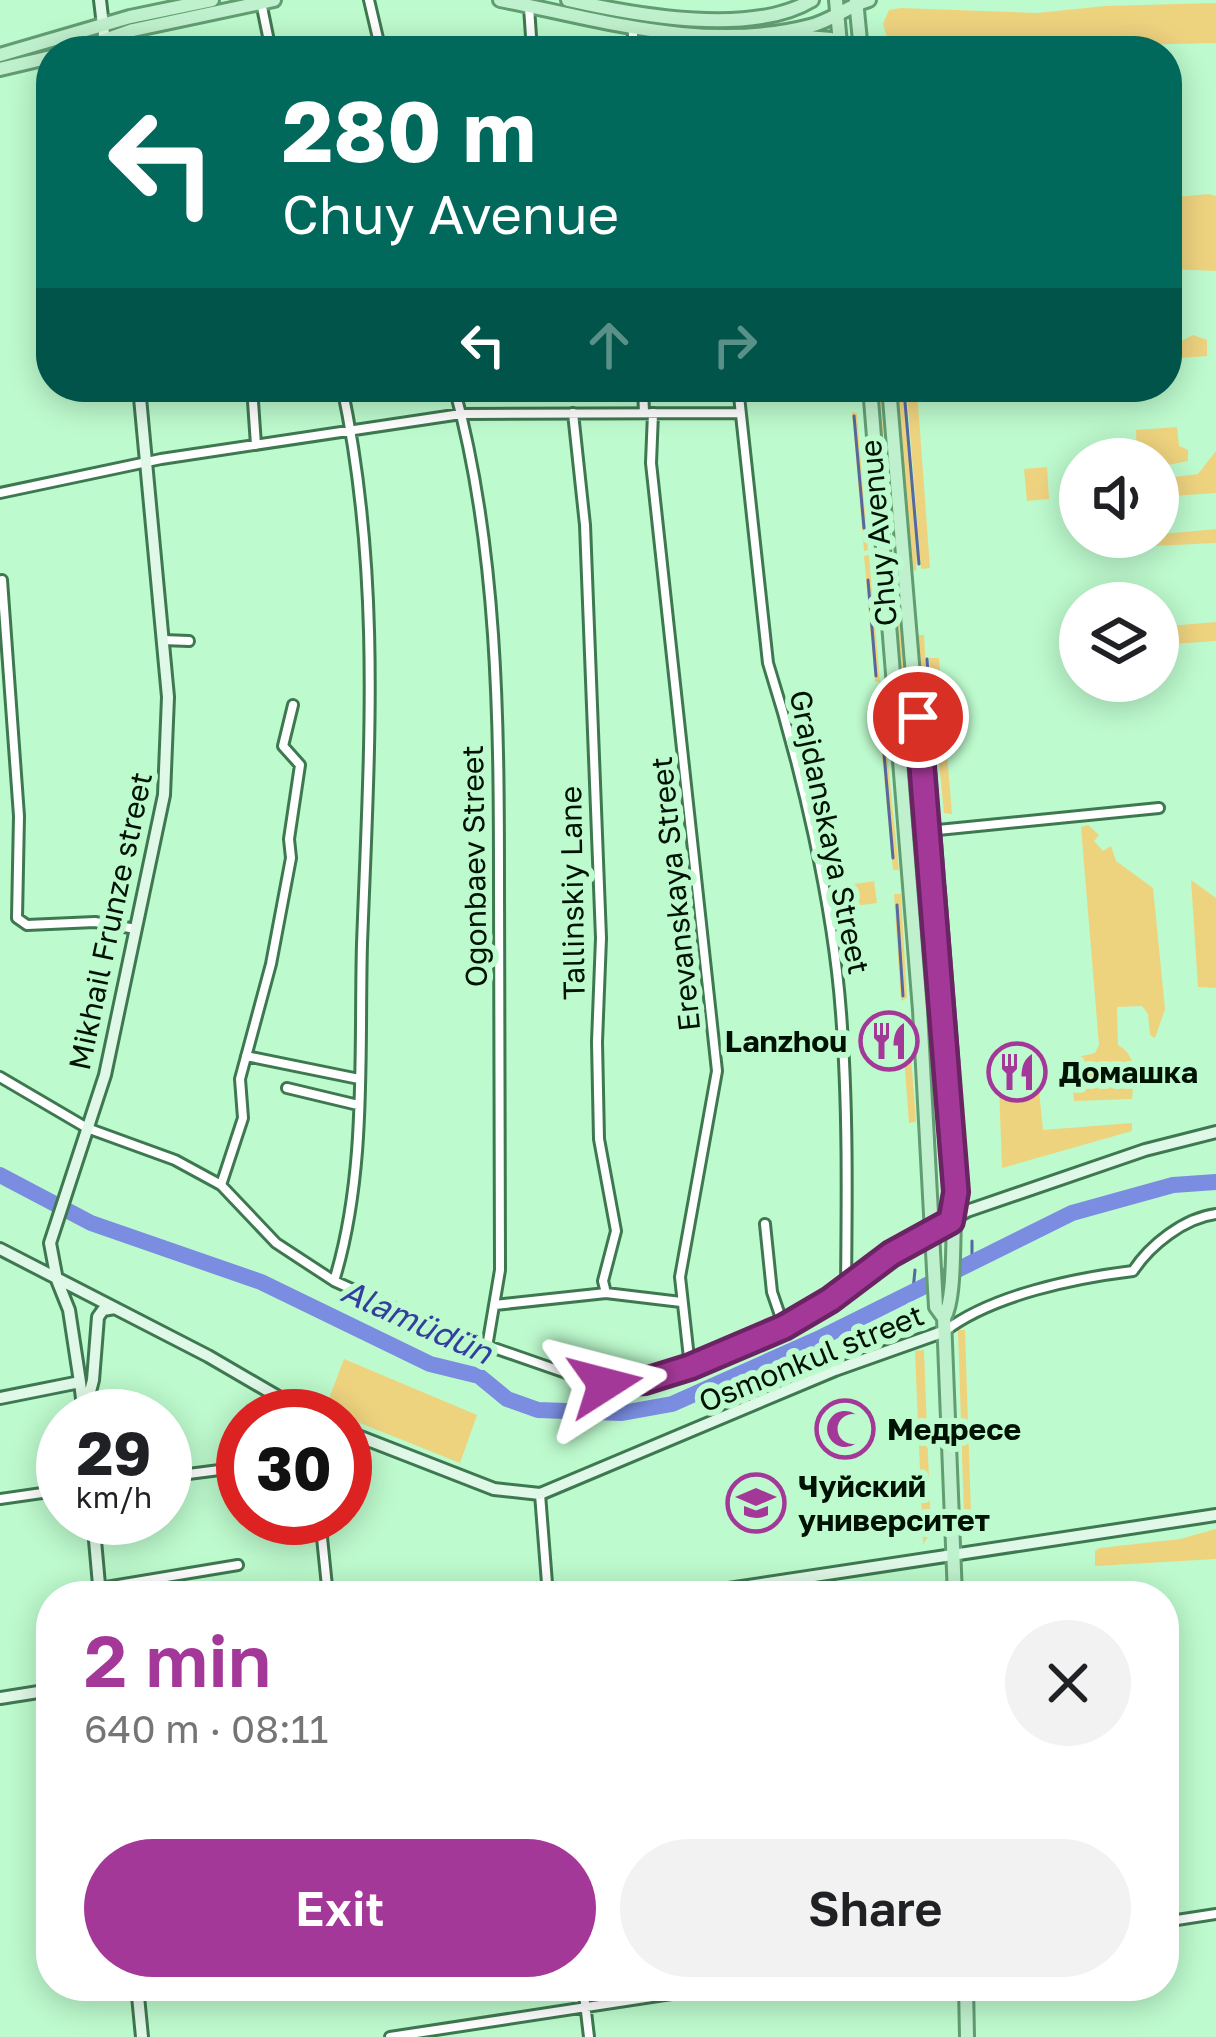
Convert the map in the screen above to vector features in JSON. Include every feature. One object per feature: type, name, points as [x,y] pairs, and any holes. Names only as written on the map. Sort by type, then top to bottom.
[{"type":"main road","points":[[113,36],[212,0]]},
{"type":"main road","points":[[500,0],[679,36]]},
{"type":"main road","points":[[568,0],[701,21],[761,15],[812,0]]},
{"type":"main road","points":[[114,36],[267,1]]},
{"type":"main road","points":[[745,36],[810,26],[837,7],[860,1],[861,36]]},
{"type":"main road","points":[[763,32],[802,36]]},
{"type":"main road","points":[[0,55],[36,50]]},
{"type":"main road","points":[[0,69],[36,61]]},
{"type":"main road","name":"Chuy Avenue","points":[[871,402],[919,989],[954,1581]]},
{"type":"main road","name":"Chuy Avenue","points":[[890,402],[956,1192],[950,1247],[952,1304],[942,1318]]},
{"type":"main road","points":[[882,562],[904,560]]},
{"type":"main road","points":[[966,2001],[967,2037]]},
{"type":"street","points":[[100,0],[105,36]]},
{"type":"street","points":[[369,0],[377,36]]},
{"type":"street","points":[[267,1],[270,36]]},
{"type":"street","points":[[529,5],[531,36]]},
{"type":"street","points":[[633,29],[633,36]]},
{"type":"street","name":"Mikhail Frunze street","points":[[81,1389],[69,1310],[50,1252],[53,1225],[105,1075],[164,795],[168,749],[164,640],[140,402]]},
{"type":"street","points":[[253,402],[256,445]]},
{"type":"street","points":[[334,1281],[347,1238],[358,1105],[373,673],[367,567],[345,402]]},
{"type":"street","name":"Ogonbaev Street","points":[[458,402],[479,512],[493,638],[498,764],[500,1270],[487,1347]]},
{"type":"street","name":"Erevanskaya Street","points":[[646,402],[717,1071],[680,1277],[690,1367]]},
{"type":"street","name":"Grajdanskaya Street","points":[[739,402],[768,663],[784,707],[820,877],[841,1008],[846,1289]]},
{"type":"street","name":"Tallinskiy Lane","points":[[573,413],[585,525],[602,938],[599,1139],[616,1231],[603,1281],[606,1293]]},
{"type":"street","points":[[0,493],[146,462],[461,414],[740,413]]},
{"type":"street","points":[[2,580],[19,816],[17,918],[27,925],[95,922],[138,929]]},
{"type":"street","points":[[164,640],[189,641]]},
{"type":"street","points":[[221,1185],[243,1118],[240,1079],[271,964],[291,858],[289,839],[300,765],[283,746],[293,705]]},
{"type":"street","points":[[928,831],[1159,808]]},
{"type":"street","points":[[246,1056],[359,1079]]},
{"type":"street","points":[[0,1077],[87,1128],[176,1160],[221,1185],[276,1243],[334,1281],[487,1347],[605,1384],[645,1381],[690,1367],[784,1327],[891,1254],[967,1211],[1145,1150],[1216,1132]]},
{"type":"street","points":[[287,1088],[358,1105]]},
{"type":"street","name":"Osmonkul street","points":[[540,1494],[835,1370],[942,1318],[1133,1271],[1144,1254],[1185,1225],[1216,1214]]},
{"type":"street","points":[[765,1224],[772,1292],[784,1327]]},
{"type":"street","points":[[0,1250],[264,1389]]},
{"type":"street","points":[[495,1305],[606,1293],[681,1301]]},
{"type":"street","name":"Mikhail Frunze street","points":[[91,1389],[98,1317],[103,1310],[115,1308]]},
{"type":"street","points":[[0,1398],[80,1382]]},
{"type":"street","points":[[372,1441],[494,1489],[540,1494],[547,1581]]},
{"type":"street","points":[[0,1499],[36,1494]]},
{"type":"street","points":[[779,1581],[1216,1515]]},
{"type":"street","points":[[96,1545],[99,1581]]},
{"type":"street","points":[[323,1545],[326,1581]]},
{"type":"street","points":[[156,1581],[238,1565]]},
{"type":"street","points":[[0,1698],[36,1692]]},
{"type":"street","points":[[1179,1920],[1216,1914]]},
{"type":"street","points":[[138,2001],[142,2037]]},
{"type":"street","points":[[586,2001],[589,2037]]},
{"type":"street","points":[[390,2037],[631,2001]]},
{"type":"shaded area","points":[[1216,3],[1216,43],[1182,44],[1182,36],[887,36],[883,24],[889,10],[901,8],[1037,13]]},
{"type":"shaded area","points":[[1216,196],[1216,271],[1182,270],[1182,197]]},
{"type":"shaded area","points":[[1193,335],[1207,340],[1207,356],[1182,358],[1182,341]]},
{"type":"shaded area","points":[[875,402],[881,402],[892,549],[886,549]]},
{"type":"shaded area","points":[[897,402],[904,402],[917,553],[916,571],[912,570]]},
{"type":"shaded area","points":[[908,402],[918,402],[930,568],[921,569]]},
{"type":"shaded area","points":[[852,412],[857,413],[868,550],[864,551]]},
{"type":"shaded area","points":[[1177,427],[1178,438],[1136,438],[1136,430]]},
{"type":"shaded area","points":[[1179,446],[1188,450],[1188,461],[1179,463]]},
{"type":"shaded area","points":[[1216,451],[1216,493],[1179,496],[1179,476],[1198,474]]},
{"type":"shaded area","points":[[1047,467],[1049,499],[1027,501],[1024,469]]},
{"type":"shaded area","points":[[1216,529],[1216,543],[1179,545],[1179,532]]},
{"type":"shaded area","points":[[869,555],[880,682],[875,682],[864,556]]},
{"type":"shaded area","points":[[892,573],[898,573],[922,869],[915,870]]},
{"type":"shaded area","points":[[1216,622],[1216,641],[1179,644],[1179,625]]},
{"type":"shaded area","points":[[917,635],[924,635],[934,819],[930,819]]},
{"type":"shaded area","points":[[929,658],[939,658],[952,814],[944,813]]},
{"type":"shaded area","points":[[878,714],[883,714],[899,870],[893,870]]},
{"type":"shaded area","points":[[1088,825],[1099,835],[1094,841],[1103,851],[1111,846],[1116,861],[1153,888],[1165,1009],[1155,1038],[1142,1006],[1117,1007],[1118,1045],[1129,1055],[1133,1068],[1132,1099],[1074,1101],[1070,1059],[1095,1053],[1099,1045],[1081,827]]},
{"type":"shaded area","points":[[940,833],[964,1142],[962,1159],[932,835]]},
{"type":"shaded area","points":[[1191,880],[1216,898],[1216,988],[1198,987]]},
{"type":"shaded area","points":[[874,881],[877,903],[839,908],[836,887]]},
{"type":"shaded area","points":[[918,885],[924,885],[946,1189],[942,1183]]},
{"type":"shaded area","points":[[894,894],[901,894],[907,998],[901,1001]]},
{"type":"shaded area","points":[[908,1016],[916,1122],[909,1123],[901,1017]]},
{"type":"shaded area","points":[[1021,1061],[1036,1061],[1043,1130],[1132,1123],[1132,1131],[1002,1168],[999,1086],[1023,1085]]},
{"type":"shaded area","points":[[958,1330],[965,1330],[971,1515],[964,1515]]},
{"type":"shaded area","points":[[924,1350],[931,1533],[923,1544],[915,1351]]},
{"type":"shaded area","points":[[344,1359],[477,1415],[460,1463],[372,1428],[372,1389],[333,1389]]},
{"type":"shaded area","points":[[1216,1529],[1216,1559],[1095,1566],[1095,1551],[1100,1548],[1180,1539]]},
{"type":"waterway","points":[[905,402],[919,564]]},
{"type":"waterway","points":[[854,416],[864,528]]},
{"type":"waterway","points":[[868,580],[876,676]]},
{"type":"waterway","points":[[927,659],[928,675]]},
{"type":"waterway","points":[[929,682],[938,804]]},
{"type":"waterway","points":[[882,730],[893,858]]},
{"type":"waterway","points":[[941,835],[944,875]]},
{"type":"waterway","points":[[945,886],[959,1063]]},
{"type":"waterway","points":[[897,905],[903,996]]},
{"type":"waterway","points":[[960,1088],[965,1145]]},
{"type":"waterway","name":"Alamüdün","points":[[0,1175],[91,1223],[261,1282],[430,1364],[479,1376],[507,1399],[538,1410],[622,1413],[672,1404],[822,1337],[1072,1213],[1173,1185],[1216,1182]]},
{"type":"waterway","points":[[972,1241],[972,1260]]},
{"type":"waterway","points":[[913,1290],[915,1270]]},
{"type":"place","name":"Lanzhou","points":[[889,1041]]},
{"type":"place","name":"Домашка","points":[[1017,1072]]},
{"type":"place","name":"Медресе","points":[[845,1429]]},
{"type":"place","name":"Чуйский университет","points":[[756,1503]]},
{"type":"route","points":[[605,1384],[645,1381],[690,1367],[784,1327],[852,1285],[891,1254],[951,1221],[956,1192],[918,717]]}]
